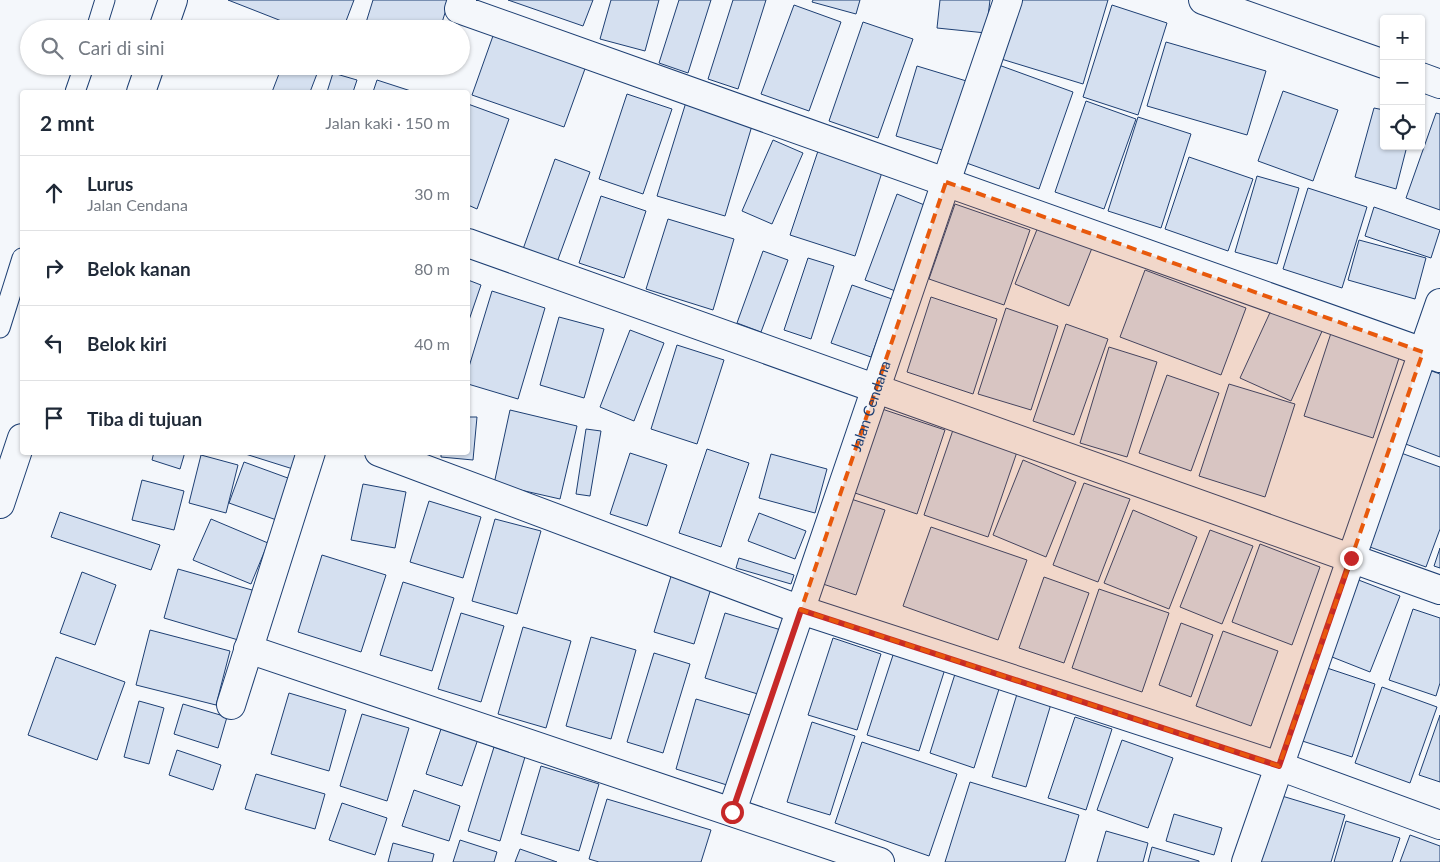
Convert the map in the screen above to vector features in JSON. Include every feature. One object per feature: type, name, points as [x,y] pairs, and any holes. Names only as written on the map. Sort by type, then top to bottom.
[{"type":"street","points":[[166,20],[173,0]]},
{"type":"street","points":[[462,0],[459,9],[1432,355]]},
{"type":"street","name":"Jalan Cendana","points":[[732,812],[1008,0]]},
{"type":"street","points":[[1202,0],[1380,63]]},
{"type":"street","points":[[142,90],[147,75]]},
{"type":"street","points":[[1425,79],[1440,84]]},
{"type":"street","points":[[470,244],[1440,590]]},
{"type":"street","points":[[1246,862],[1351,558],[1432,355],[1440,302]]},
{"type":"street","points":[[0,504],[20,444]]},
{"type":"street","points":[[230,704],[310,455]]},
{"type":"street","points":[[387,455],[801,610],[1279,766],[1440,825]]},
{"type":"street","points":[[248,649],[880,862]]},
{"type":"lane","points":[[99,20],[105,0]]},
{"type":"lane","points":[[76,90],[81,75]]},
{"type":"lane","points":[[0,328],[20,264]]},
{"type":"highlighted area","points":[[946,182],[1423,352],[1279,766],[801,610]]},
{"type":"building","points":[[228,0],[354,0],[346,20],[279,20]]},
{"type":"building","points":[[373,0],[449,0],[443,20],[367,20]]},
{"type":"building","points":[[508,0],[593,0],[583,26]]},
{"type":"building","points":[[611,0],[659,0],[645,51],[600,39]]},
{"type":"building","points":[[679,0],[711,0],[688,73],[659,63]]},
{"type":"building","points":[[733,0],[766,0],[738,89],[708,79]]},
{"type":"building","points":[[813,0],[860,0],[856,14],[812,2]]},
{"type":"building","points":[[940,0],[990,0],[986,33],[937,28]]},
{"type":"building","points":[[1015,0],[1108,0],[1083,84],[998,58]]},
{"type":"building","points":[[794,5],[841,22],[809,111],[761,94]]},
{"type":"building","points":[[1112,5],[1167,23],[1138,115],[1083,97]]},
{"type":"building","points":[[863,22],[913,39],[878,138],[829,121]]},
{"type":"building","points":[[494,33],[586,66],[564,127],[472,95]]},
{"type":"building","points":[[1166,42],[1266,71],[1247,135],[1147,106]]},
{"type":"building","points":[[996,64],[1073,92],[1039,189],[961,161]]},
{"type":"building","points":[[917,66],[973,83],[952,153],[896,136]]},
{"type":"building","points":[[279,75],[317,75],[311,90],[273,90]]},
{"type":"building","points":[[332,75],[357,80],[354,90],[328,90]]},
{"type":"building","points":[[377,80],[408,90],[374,90]]},
{"type":"building","points":[[1283,91],[1338,110],[1313,181],[1258,161]]},
{"type":"building","points":[[627,94],[672,109],[643,194],[599,179]]},
{"type":"building","points":[[687,99],[754,119],[725,216],[657,196]]},
{"type":"building","points":[[1086,101],[1136,119],[1104,209],[1055,192]]},
{"type":"building","points":[[470,105],[509,119],[477,209],[470,206]]},
{"type":"building","points":[[1374,108],[1380,109],[1380,150],[1406,150],[1396,189],[1355,177]]},
{"type":"building","points":[[1436,113],[1440,114],[1440,210],[1406,198],[1423,150],[1425,150],[1425,144]]},
{"type":"building","points":[[1138,117],[1191,134],[1161,228],[1108,211]]},
{"type":"building","points":[[773,140],[803,153],[772,224],[742,211]]},
{"type":"building","points":[[821,142],[885,163],[855,256],[790,235]]},
{"type":"building","points":[[1189,157],[1253,179],[1228,251],[1165,229]]},
{"type":"building","points":[[555,159],[590,172],[556,265],[522,252]]},
{"type":"building","points":[[1257,176],[1299,188],[1277,264],[1235,252]]},
{"type":"building","points":[[1308,188],[1367,207],[1342,288],[1283,269]]},
{"type":"building","points":[[897,194],[932,208],[901,293],[865,280]]},
{"type":"building","points":[[601,196],[646,211],[624,278],[579,263]]},
{"type":"building","points":[[955,204],[1030,230],[1004,305],[929,279]]},
{"type":"building","points":[[1374,207],[1440,230],[1431,258],[1365,236]]},
{"type":"building","points":[[668,219],[734,239],[713,310],[646,289]]},
{"type":"building","points":[[1038,227],[1092,248],[1069,306],[1015,284]]},
{"type":"building","points":[[1359,240],[1426,258],[1415,299],[1348,280]]},
{"type":"building","points":[[763,251],[788,260],[761,332],[737,323]]},
{"type":"building","points":[[808,258],[834,266],[811,339],[784,330]]},
{"type":"building","points":[[1145,270],[1246,308],[1221,375],[1120,337]]},
{"type":"building","points":[[470,281],[481,285],[470,317]]},
{"type":"building","points":[[852,285],[892,299],[871,357],[831,343]]},
{"type":"building","points":[[492,291],[545,308],[518,399],[470,385],[470,363]]},
{"type":"building","points":[[931,297],[997,319],[973,394],[907,372]]},
{"type":"building","points":[[1273,306],[1323,329],[1291,401],[1240,378]]},
{"type":"building","points":[[1006,308],[1058,326],[1031,410],[978,394]]},
{"type":"building","points":[[559,317],[604,329],[584,398],[540,385]]},
{"type":"building","points":[[1066,324],[1108,339],[1074,435],[1033,421]]},
{"type":"building","points":[[630,330],[664,343],[634,421],[600,407]]},
{"type":"building","points":[[1331,333],[1400,355],[1373,438],[1304,416]]},
{"type":"building","points":[[677,345],[724,360],[697,444],[651,429]]},
{"type":"building","points":[[1109,347],[1157,362],[1127,457],[1080,443]]},
{"type":"building","points":[[1429,370],[1440,374],[1440,457],[1403,443]]},
{"type":"building","points":[[1167,375],[1219,393],[1191,471],[1139,453]]},
{"type":"building","points":[[1229,384],[1295,404],[1265,497],[1199,476]]},
{"type":"building","points":[[882,409],[945,430],[917,514],[855,493]]},
{"type":"building","points":[[510,410],[577,426],[560,499],[494,484]]},
{"type":"building","points":[[470,417],[477,417],[473,460],[441,457],[441,455],[470,455]]},
{"type":"building","points":[[954,427],[1018,449],[988,537],[924,515]]},
{"type":"building","points":[[586,429],[601,431],[590,496],[576,494]]},
{"type":"building","points":[[707,449],[749,463],[721,547],[679,533]]},
{"type":"building","points":[[630,453],[667,465],[647,526],[610,514]]},
{"type":"building","points":[[1401,453],[1440,467],[1440,529],[1426,567],[1367,546]]},
{"type":"building","points":[[771,454],[827,469],[815,513],[759,498]]},
{"type":"building","points":[[153,455],[184,455],[180,469],[152,460]]},
{"type":"building","points":[[201,455],[238,465],[226,513],[189,503]]},
{"type":"building","points":[[249,455],[297,455],[293,469]]},
{"type":"building","points":[[1023,460],[1076,482],[1046,557],[993,535]]},
{"type":"building","points":[[244,462],[296,481],[282,522],[229,503]]},
{"type":"building","points":[[142,480],[184,491],[174,530],[132,520]]},
{"type":"building","points":[[1084,483],[1130,499],[1098,582],[1053,565]]},
{"type":"building","points":[[363,484],[406,492],[395,548],[351,540]]},
{"type":"building","points":[[851,499],[885,510],[856,595],[823,584]]},
{"type":"building","points":[[429,501],[481,517],[463,578],[410,562]]},
{"type":"building","points":[[1133,510],[1197,537],[1169,609],[1104,583]]},
{"type":"building","points":[[60,512],[160,545],[151,570],[51,537]]},
{"type":"building","points":[[759,513],[806,531],[795,559],[748,541]]},
{"type":"building","points":[[211,519],[268,543],[251,584],[193,560]]},
{"type":"building","points":[[495,519],[541,531],[517,614],[472,601]]},
{"type":"building","points":[[931,527],[1027,560],[998,640],[903,606]]},
{"type":"building","points":[[1210,530],[1253,546],[1222,624],[1180,607]]},
{"type":"building","points":[[1260,544],[1320,567],[1292,645],[1232,622]]},
{"type":"building","points":[[1440,548],[1440,568],[1434,566]]},
{"type":"building","points":[[322,555],[386,575],[361,652],[298,632]]},
{"type":"building","points":[[739,558],[794,575],[791,584],[736,568]]},
{"type":"building","points":[[178,569],[259,592],[245,642],[164,618]]},
{"type":"building","points":[[82,572],[116,585],[95,645],[60,633]]},
{"type":"building","points":[[672,573],[712,585],[694,644],[654,632]]},
{"type":"building","points":[[1044,577],[1089,593],[1064,663],[1019,648]]},
{"type":"building","points":[[1356,579],[1400,596],[1370,672],[1327,655]]},
{"type":"building","points":[[403,582],[454,598],[432,671],[380,655]]},
{"type":"building","points":[[1099,589],[1169,613],[1142,692],[1072,668]]},
{"type":"building","points":[[1413,609],[1440,618],[1440,683],[1436,696],[1389,680]]},
{"type":"building","points":[[461,613],[504,626],[481,702],[438,689]]},
{"type":"building","points":[[725,613],[781,630],[761,695],[705,678]]},
{"type":"building","points":[[1181,623],[1213,635],[1191,697],[1159,685]]},
{"type":"building","points":[[523,627],[571,641],[546,728],[498,714]]},
{"type":"building","points":[[150,630],[230,651],[216,705],[136,685]]},
{"type":"building","points":[[1223,631],[1278,651],[1251,726],[1196,706]]},
{"type":"building","points":[[591,637],[636,650],[611,739],[566,726]]},
{"type":"building","points":[[833,638],[881,654],[857,730],[808,715]]},
{"type":"building","points":[[894,652],[945,669],[919,751],[867,735]]},
{"type":"building","points":[[654,653],[690,664],[663,753],[627,742]]},
{"type":"building","points":[[56,657],[125,682],[97,760],[28,735]]},
{"type":"building","points":[[1318,665],[1375,684],[1352,757],[1293,738]]},
{"type":"building","points":[[955,674],[999,689],[974,768],[930,753]]},
{"type":"building","points":[[1382,687],[1437,707],[1410,783],[1355,763]]},
{"type":"building","points":[[289,693],[346,710],[329,771],[271,754]]},
{"type":"building","points":[[1017,694],[1051,704],[1026,787],[992,777]]},
{"type":"building","points":[[696,699],[750,715],[730,786],[676,769]]},
{"type":"building","points":[[139,701],[164,708],[149,764],[124,757]]},
{"type":"building","points":[[183,704],[227,717],[218,748],[174,734]]},
{"type":"building","points":[[362,714],[409,728],[387,801],[340,786]]},
{"type":"building","points":[[1440,715],[1440,782],[1419,775]]},
{"type":"building","points":[[1075,717],[1112,729],[1086,810],[1048,798]]},
{"type":"building","points":[[812,722],[855,736],[830,815],[787,802]]},
{"type":"building","points":[[443,723],[479,736],[462,786],[426,774]]},
{"type":"building","points":[[1122,740],[1173,758],[1148,828],[1097,810]]},
{"type":"building","points":[[862,742],[957,774],[929,856],[835,823]]},
{"type":"building","points":[[494,747],[525,757],[500,841],[468,831]]},
{"type":"building","points":[[177,750],[221,765],[213,790],[169,775]]},
{"type":"building","points":[[541,766],[599,784],[579,851],[521,834]]},
{"type":"building","points":[[256,774],[325,794],[315,829],[245,809]]},
{"type":"building","points":[[970,782],[1079,815],[1065,862],[945,862]]},
{"type":"building","points":[[414,790],[460,806],[449,841],[402,826]]},
{"type":"building","points":[[1272,793],[1345,815],[1331,862],[1251,862]]},
{"type":"building","points":[[607,799],[711,830],[701,862],[599,862],[589,859]]},
{"type":"building","points":[[342,803],[387,818],[375,855],[329,840]]},
{"type":"building","points":[[1174,814],[1222,828],[1214,855],[1166,841]]},
{"type":"building","points":[[1346,821],[1400,838],[1392,862],[1334,862]]},
{"type":"building","points":[[1106,831],[1148,843],[1143,862],[1097,862]]},
{"type":"building","points":[[1410,835],[1440,846],[1440,862],[1400,862]]},
{"type":"building","points":[[460,840],[497,852],[494,862],[453,862]]},
{"type":"building","points":[[393,843],[434,854],[432,862],[388,862]]},
{"type":"building","points":[[1152,847],[1199,861],[1199,862],[1148,862]]},
{"type":"building","points":[[520,849],[557,862],[515,862]]},
{"type":"route","points":[[732,812],[801,610],[1279,766],[1351,558]]}]
